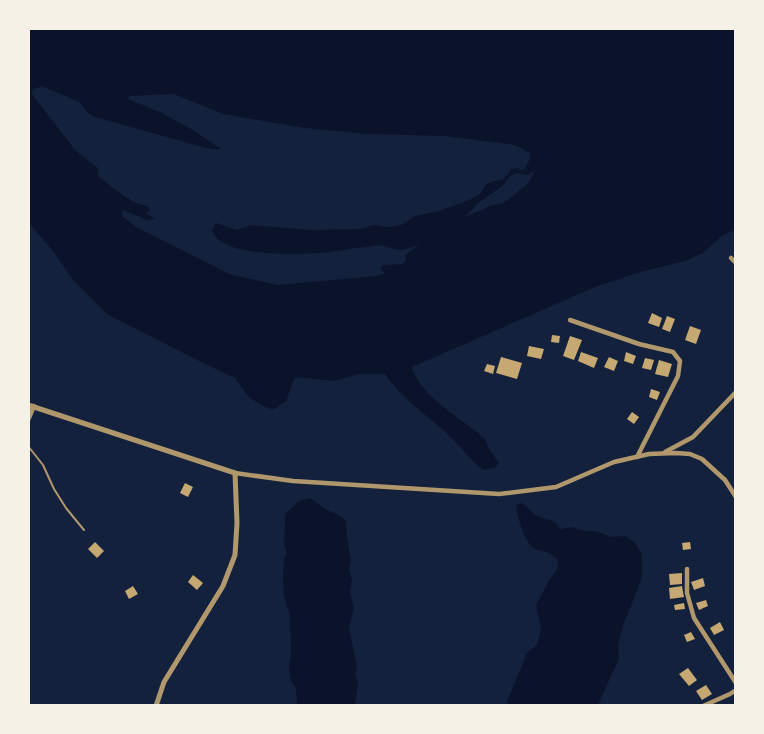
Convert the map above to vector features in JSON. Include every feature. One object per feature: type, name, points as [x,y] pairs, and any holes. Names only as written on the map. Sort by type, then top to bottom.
[{"type":"street","points":[[731,258],[735,263]]},
{"type":"street","points":[[570,320],[639,344],[673,352],[680,361],[678,376],[636,457]]},
{"type":"street","points":[[663,453],[694,436],[735,392]]},
{"type":"street","points":[[28,420],[31,406],[235,473],[293,481],[500,494],[556,487],[614,462],[636,457],[663,453],[690,454],[713,467],[725,480],[735,497]]},
{"type":"street","points":[[156,705],[164,682],[223,586],[235,555],[237,523],[235,473]]},
{"type":"street","points":[[687,569],[687,593],[694,618],[735,683]]},
{"type":"street","points":[[703,705],[735,690]]},
{"type":"street","points":[[730,694],[735,702]]},
{"type":"lane","points":[[28,446],[43,465],[66,508],[84,530]]},
{"type":"water","points":[[28,29],[735,29],[735,230],[723,235],[703,253],[685,261],[595,287],[412,367],[416,378],[433,397],[485,439],[499,463],[495,468],[483,470],[448,435],[404,397],[385,374],[359,374],[334,381],[295,377],[286,401],[273,410],[259,404],[248,396],[235,378],[107,314],[73,280],[53,251],[29,223]],"holes":[[[42,86],[79,102],[87,112],[95,117],[210,149],[221,149],[160,112],[128,99],[129,96],[174,94],[223,114],[305,128],[367,134],[444,136],[515,145],[530,153],[530,159],[524,170],[511,169],[502,180],[486,184],[480,194],[467,201],[439,211],[415,216],[401,225],[312,230],[251,225],[237,230],[216,223],[212,231],[218,239],[229,246],[277,254],[308,254],[377,246],[402,250],[419,245],[404,256],[407,258],[403,264],[384,265],[380,269],[385,273],[376,276],[277,285],[229,274],[136,227],[122,216],[123,210],[147,220],[156,219],[145,213],[149,212],[150,208],[137,203],[98,176],[98,168],[75,150],[32,94],[32,90]],[[535,171],[528,183],[508,200],[465,217],[477,204],[502,186],[510,176],[517,173],[527,175]]]},
{"type":"water","points":[[310,498],[346,521],[351,560],[350,592],[354,608],[349,628],[358,682],[355,705],[297,705],[296,688],[291,681],[290,615],[284,597],[283,581],[284,559],[287,553],[284,544],[285,514],[298,502]]},
{"type":"water","points":[[522,503],[541,518],[554,521],[560,529],[572,527],[584,531],[596,531],[611,537],[625,536],[635,543],[642,554],[642,578],[623,626],[618,645],[619,658],[598,705],[508,705],[507,701],[527,653],[537,645],[541,629],[536,605],[558,568],[557,559],[547,552],[535,549],[528,542],[516,509],[516,505]]},
{"type":"building","points":[[652,313],[662,318],[659,327],[648,323]]},
{"type":"building","points":[[667,316],[675,319],[670,332],[662,329]]},
{"type":"building","points":[[690,326],[701,330],[696,344],[685,340]]},
{"type":"building","points":[[552,335],[560,336],[559,343],[551,342]]},
{"type":"building","points":[[570,336],[582,340],[574,360],[563,356]]},
{"type":"building","points":[[529,346],[544,349],[541,359],[527,356]]},
{"type":"building","points":[[581,352],[598,358],[594,368],[578,361]]},
{"type":"building","points":[[626,352],[636,356],[633,364],[624,361]]},
{"type":"building","points":[[501,357],[522,363],[517,379],[496,373]]},
{"type":"building","points":[[609,357],[618,361],[614,371],[604,367]]},
{"type":"building","points":[[645,358],[654,360],[651,370],[642,368]]},
{"type":"building","points":[[659,360],[672,364],[668,377],[655,374]]},
{"type":"building","points":[[487,364],[495,366],[493,374],[484,371]]},
{"type":"building","points":[[651,389],[660,392],[657,400],[649,397]]},
{"type":"building","points":[[632,412],[639,417],[634,424],[627,419]]},
{"type":"building","points":[[185,483],[193,487],[188,497],[180,493]]},
{"type":"building","points":[[95,542],[104,551],[97,558],[88,549]]},
{"type":"building","points":[[690,542],[691,549],[683,550],[682,543]]},
{"type":"building","points":[[682,573],[682,584],[670,585],[669,574]]},
{"type":"building","points":[[193,575],[203,583],[197,590],[188,582]]},
{"type":"building","points":[[703,578],[705,586],[694,590],[691,582]]},
{"type":"building","points":[[133,586],[138,594],[129,599],[125,591]]},
{"type":"building","points":[[682,586],[684,597],[670,599],[669,588]]},
{"type":"building","points":[[706,600],[708,606],[699,610],[696,603]]},
{"type":"building","points":[[684,603],[685,609],[675,610],[674,605]]},
{"type":"building","points":[[720,622],[724,630],[714,635],[710,628]]},
{"type":"building","points":[[691,632],[695,639],[687,642],[684,635]]},
{"type":"building","points":[[688,668],[697,680],[689,686],[679,674]]},
{"type":"building","points":[[706,685],[712,694],[702,700],[696,691]]}]
